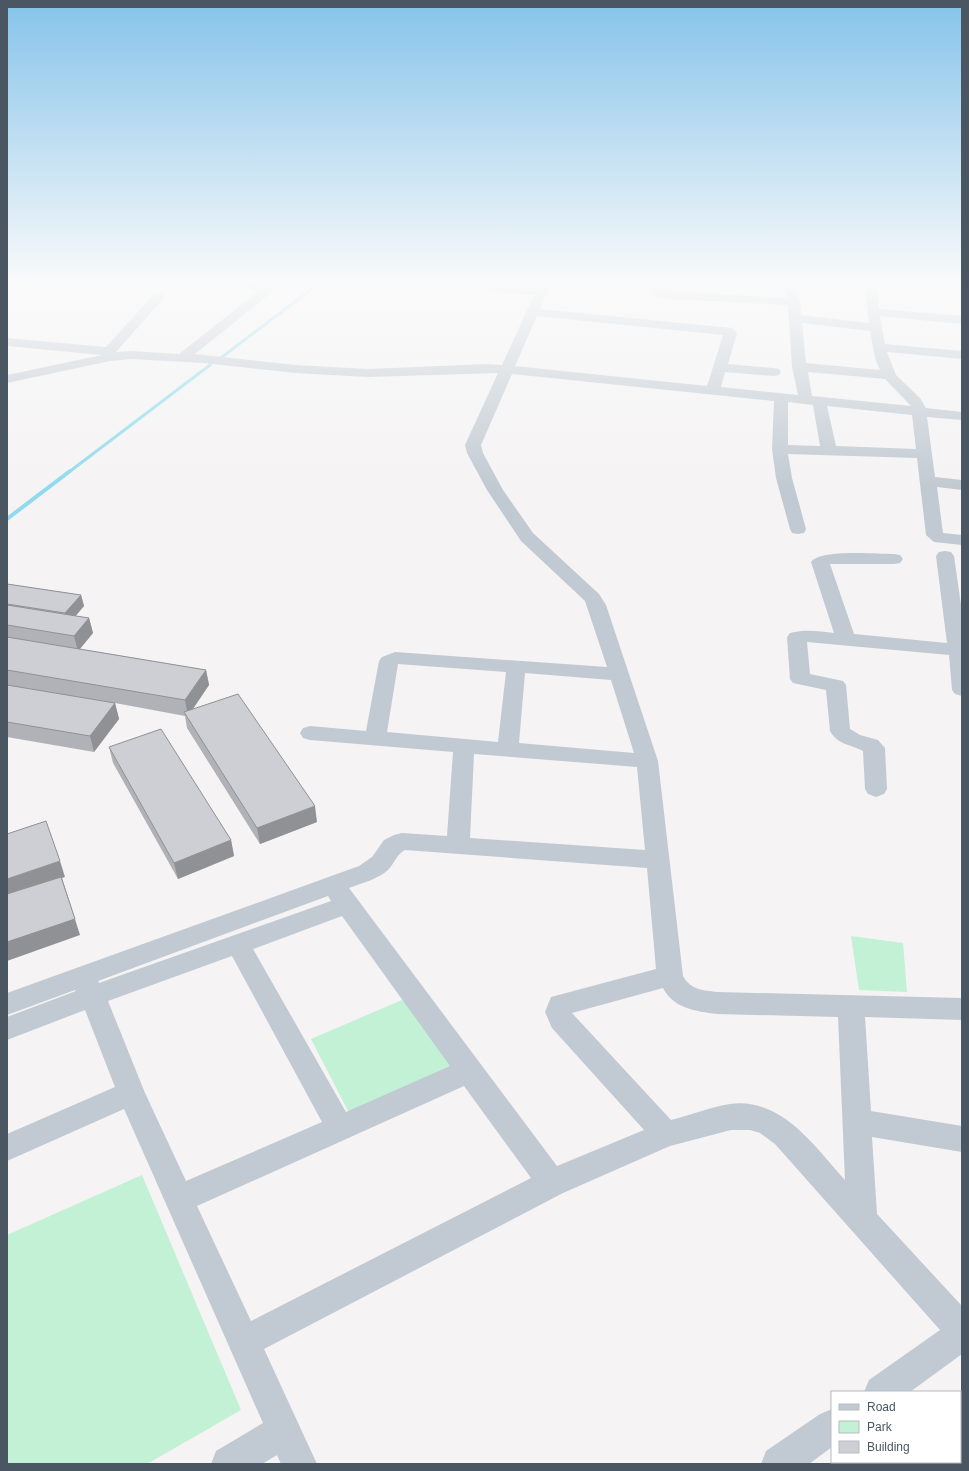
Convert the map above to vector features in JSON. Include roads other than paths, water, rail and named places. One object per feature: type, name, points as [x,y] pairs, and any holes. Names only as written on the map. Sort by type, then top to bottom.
[{"type":"street","points":[[13,362],[110,351],[295,368],[368,373],[487,368],[506,369],[962,416]]},
{"type":"street","points":[[183,357],[191,351]]},
{"type":"street","points":[[515,351],[475,438],[473,445],[475,453],[495,490],[527,537],[593,598],[597,605],[647,761],[670,976],[676,990],[690,999],[717,1003],[962,1009]]},
{"type":"street","points":[[713,390],[725,351]]},
{"type":"street","points":[[798,351],[799,367],[829,451]]},
{"type":"street","points":[[881,351],[889,376],[913,399],[918,406],[935,535],[940,538],[962,540]]},
{"type":"street","points":[[917,351],[962,355]]},
{"type":"street","points":[[13,362],[151,355]]},
{"type":"street","points":[[720,367],[774,372]]},
{"type":"street","points":[[799,367],[889,376]]},
{"type":"street","points":[[781,397],[780,449],[784,478],[798,528]]},
{"type":"street","points":[[780,449],[924,454]]},
{"type":"street","points":[[927,481],[962,485]]},
{"type":"street","points":[[945,556],[960,650],[962,690]]},
{"type":"street","points":[[846,639],[820,562],[827,559],[894,559]]},
{"type":"street","points":[[876,789],[874,748],[869,744],[851,740],[840,730],[836,685],[801,680],[797,637],[809,636],[960,650]]},
{"type":"street","points":[[375,739],[389,661],[391,659],[395,658],[619,674]]},
{"type":"street","points":[[508,750],[516,666]]},
{"type":"street","points":[[310,733],[647,761]]},
{"type":"street","points":[[458,844],[464,746]]},
{"type":"street","points":[[7,1004],[87,986],[238,944],[340,895],[380,863],[388,851],[396,843],[402,841],[658,860]]},
{"type":"street","points":[[7,1029],[87,986],[340,895]]},
{"type":"street","points":[[340,895],[552,1183]]},
{"type":"street","points":[[238,944],[340,1128]]},
{"type":"street","points":[[666,1134],[561,1020],[558,1012],[560,1005],[670,976]]},
{"type":"street","points":[[87,986],[131,1093],[299,1464]]},
{"type":"street","points":[[852,1006],[862,1220]]},
{"type":"street","points":[[179,1199],[469,1071]]},
{"type":"street","points":[[7,1148],[131,1093]]},
{"type":"street","points":[[243,1342],[552,1183],[666,1134],[731,1117],[750,1117],[769,1123],[785,1135],[862,1220],[959,1322],[881,1391]]},
{"type":"street","points":[[857,1122],[962,1140]]},
{"type":"street","points":[[778,1464],[831,1427]]},
{"type":"street","points":[[229,1464],[283,1431]]},
{"type":"waterway","points":[[222,357],[230,351]]},
{"type":"waterway","points":[[69,472],[210,365]]},
{"type":"waterway","points":[[7,519],[70,471]]}]
